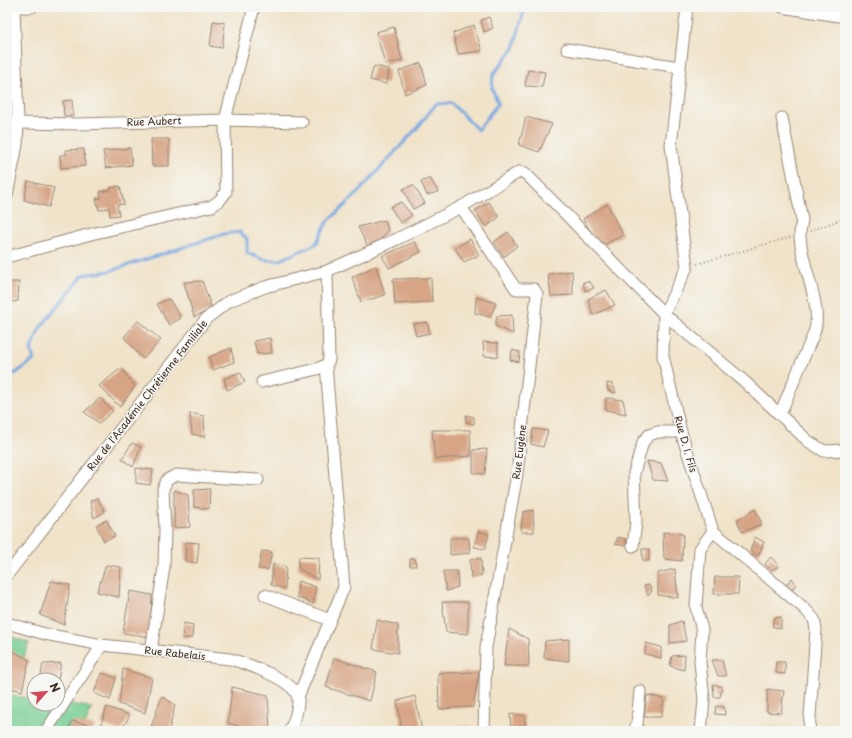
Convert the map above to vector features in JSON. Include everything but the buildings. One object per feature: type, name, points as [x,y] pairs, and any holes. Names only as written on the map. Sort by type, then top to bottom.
[{"type":"street","points":[[7,195],[17,145],[12,122],[12,7],[32,7]]},
{"type":"street","points":[[7,257],[91,234],[212,206],[220,200],[226,192],[225,120],[254,7]]},
{"type":"street","points":[[687,7],[671,145],[687,267],[664,314],[745,382],[808,441],[824,451],[845,450]]},
{"type":"street","points":[[782,7],[845,16]]},
{"type":"street","points":[[567,49],[679,67]]},
{"type":"street","points":[[780,414],[817,326],[817,314],[801,246],[800,234],[802,220],[782,118]]},
{"type":"street","name":"Rue Aubert","points":[[12,122],[79,124],[225,120],[302,122]]},
{"type":"street","name":"Rue de l'Académie Chrétienne Familiale","points":[[7,575],[206,319],[229,301],[265,287],[327,271],[425,226],[461,207],[519,172],[525,173],[664,314]]},
{"type":"street","name":"Rue Eugène","points":[[461,207],[516,289],[534,289],[537,294],[517,474],[486,647],[484,731]]},
{"type":"street","points":[[290,731],[297,714],[298,696],[344,587],[326,365],[328,360],[327,271]]},
{"type":"street","name":"Rue D. I. Fils","points":[[664,314],[663,356],[681,432],[713,531]]},
{"type":"street","points":[[262,382],[317,369],[326,365]]},
{"type":"street","points":[[633,546],[636,522],[634,473],[643,442],[649,435],[658,432],[681,432]]},
{"type":"street","points":[[151,651],[164,567],[165,529],[163,490],[167,480],[176,475],[258,480]]},
{"type":"street","points":[[701,731],[704,700],[700,662],[702,630],[696,607],[700,549],[713,531],[805,609],[814,619],[816,630],[809,731]]},
{"type":"street","points":[[265,595],[330,620]]},
{"type":"street","name":"Rue Rabelais","points":[[7,623],[45,634],[102,646],[230,659],[249,664],[275,676],[289,685],[298,696]]},
{"type":"street","points":[[46,731],[102,646]]},
{"type":"street","points":[[634,731],[637,724],[640,691]]},
{"type":"path","points":[[687,267],[775,242],[845,218]]},
{"type":"green space","points":[[7,635],[29,643],[10,696],[26,697],[26,712],[66,712],[66,703],[92,708],[83,729],[87,731],[7,731]]},
{"type":"waterway","points":[[7,375],[16,373],[34,360],[31,349],[40,328],[83,275],[110,271],[224,234],[240,232],[247,239],[247,253],[265,260],[280,260],[316,244],[327,222],[353,198],[417,128],[436,104],[451,103],[478,130],[498,103],[492,88],[493,75],[514,48],[525,7]]}]
